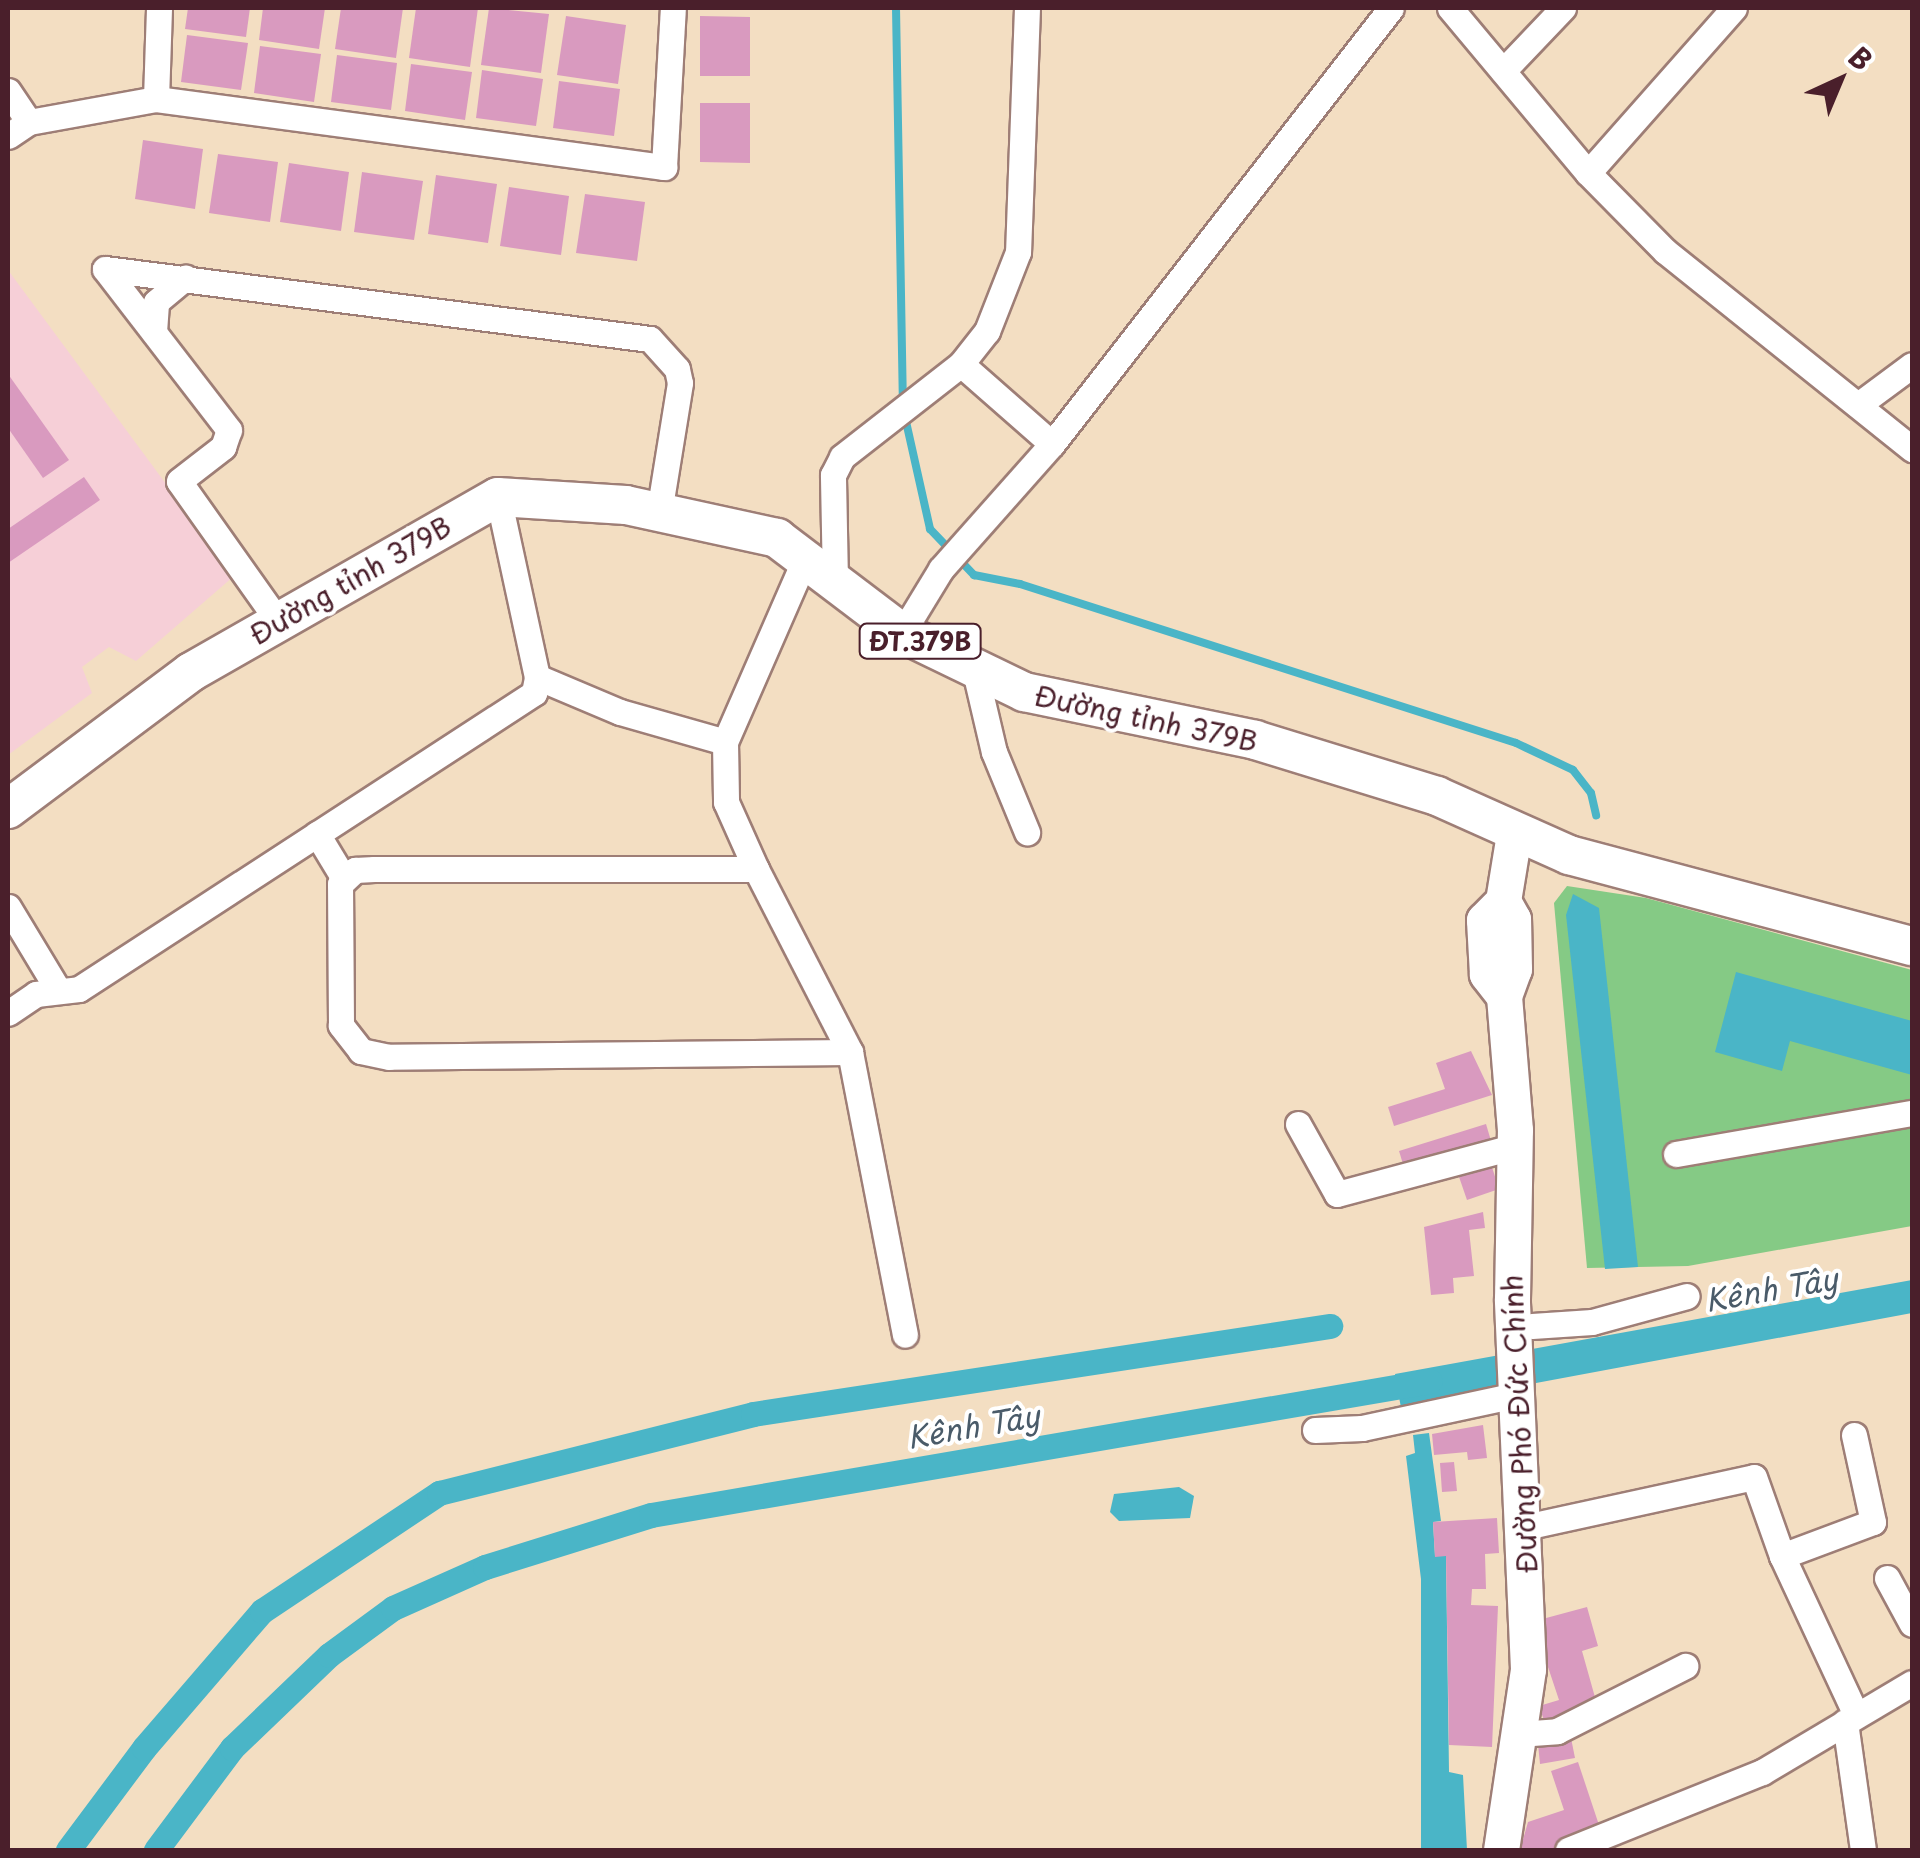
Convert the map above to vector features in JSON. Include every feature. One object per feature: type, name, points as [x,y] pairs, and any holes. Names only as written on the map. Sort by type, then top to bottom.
[{"type":"main road","name":"Đường tỉnh 379B","points":[[8,808],[190,672],[498,497],[659,512],[777,538],[902,633],[1024,692],[1273,746],[1436,796],[1514,834],[1912,946]]},
{"type":"main road","name":"Đường Phó Đức Chính","points":[[1501,1850],[1528,1669],[1520,1399],[1524,1328],[1504,996],[1487,974],[1484,920],[1503,901],[1514,834]]},
{"type":"street","points":[[156,100],[158,8]]},
{"type":"street","points":[[8,91],[18,129],[156,100],[664,167],[672,8]]},
{"type":"street","points":[[835,582],[834,474],[842,457],[955,370],[986,331],[1018,252],[1028,8]]},
{"type":"street","points":[[902,633],[941,569],[1052,444],[1392,8]]},
{"type":"street","points":[[1450,8],[1588,172],[1665,251],[1912,449]]},
{"type":"street","points":[[1503,71],[1562,8]]},
{"type":"street","points":[[1588,172],[1734,8]]},
{"type":"street","points":[[278,621],[179,481],[223,447],[230,430],[106,270],[650,340],[677,369],[680,383],[659,512]]},
{"type":"street","points":[[154,332],[156,302],[185,278]]},
{"type":"street","points":[[1858,405],[1912,365]]},
{"type":"street","points":[[955,370],[1052,444]]},
{"type":"street","points":[[8,1013],[36,994],[79,990],[534,693],[537,677],[498,497]]},
{"type":"street","points":[[805,559],[726,742],[726,802],[850,1052],[905,1335]]},
{"type":"street","points":[[974,668],[994,752],[1027,832]]},
{"type":"street","points":[[537,677],[620,712],[726,742]]},
{"type":"street","points":[[318,834],[343,877],[340,1025],[361,1051],[389,1057],[850,1052]]},
{"type":"street","points":[[343,877],[374,869],[756,869]]},
{"type":"street","points":[[8,907],[58,990]]},
{"type":"street","points":[[1676,1154],[1912,1112]]},
{"type":"street","points":[[1298,1124],[1338,1194],[1513,1147]]},
{"type":"street","points":[[1524,1328],[1592,1322],[1686,1296]]},
{"type":"street","points":[[1316,1430],[1362,1428],[1520,1399]]},
{"type":"street","points":[[1782,1556],[1873,1522],[1854,1435]]},
{"type":"street","points":[[1526,1527],[1754,1477],[1782,1556],[1851,1719],[1864,1850]]},
{"type":"street","points":[[1887,1578],[1912,1624]]},
{"type":"street","points":[[1518,1734],[1557,1731],[1685,1666]]},
{"type":"street","points":[[1568,1850],[1762,1772],[1912,1684]]},
{"type":"shaded area","points":[[8,270],[234,576],[136,661],[109,647],[82,667],[92,693],[8,755]]},
{"type":"green space","points":[[1567,886],[1646,898],[1912,970],[1912,1226],[1688,1266],[1587,1268],[1554,903]]},
{"type":"water","points":[[1573,894],[1599,908],[1638,1267],[1605,1269],[1566,915]]},
{"type":"water","points":[[1736,972],[1912,1021],[1912,1075],[1790,1041],[1782,1071],[1715,1052]]},
{"type":"water","points":[[1912,1280],[1912,1313],[1401,1408],[1395,1374]]},
{"type":"water","points":[[1429,1433],[1441,1521],[1433,1522],[1435,1556],[1446,1556],[1449,1772],[1463,1775],[1467,1850],[1421,1850],[1421,1579],[1406,1456],[1415,1453],[1413,1435]]},
{"type":"water","points":[[1179,1487],[1194,1496],[1190,1518],[1119,1521],[1110,1512],[1114,1494]]},
{"type":"building","points":[[188,8],[250,8],[246,37],[185,29]]},
{"type":"building","points":[[263,8],[325,8],[319,49],[259,40]]},
{"type":"building","points":[[341,8],[403,8],[396,58],[335,49]]},
{"type":"building","points":[[416,8],[478,8],[470,67],[409,58]]},
{"type":"building","points":[[489,8],[549,14],[541,73],[481,65]]},
{"type":"building","points":[[566,16],[626,25],[618,84],[557,75]]},
{"type":"building","points":[[700,16],[750,17],[750,76],[700,76]]},
{"type":"building","points":[[187,35],[248,43],[241,90],[181,82]]},
{"type":"building","points":[[260,46],[321,54],[314,102],[254,93]]},
{"type":"building","points":[[337,55],[397,63],[391,110],[331,102]]},
{"type":"building","points":[[411,64],[472,72],[465,120],[405,111]]},
{"type":"building","points":[[482,70],[543,79],[536,126],[476,118]]},
{"type":"building","points":[[559,81],[620,89],[614,136],[553,128]]},
{"type":"building","points":[[700,103],[750,103],[750,163],[700,162]]},
{"type":"building","points":[[143,140],[203,149],[195,209],[135,199]]},
{"type":"building","points":[[218,154],[278,162],[270,222],[209,213]]},
{"type":"building","points":[[289,163],[349,172],[341,231],[280,222]]},
{"type":"building","points":[[362,172],[423,181],[414,240],[354,232]]},
{"type":"building","points":[[436,175],[497,184],[488,243],[428,234]]},
{"type":"building","points":[[509,187],[569,196],[561,255],[500,246]]},
{"type":"building","points":[[585,194],[645,202],[637,261],[576,253]]},
{"type":"building","points":[[8,374],[69,460],[43,478],[8,428]]},
{"type":"building","points":[[84,477],[100,500],[8,563],[8,529]]},
{"type":"building","points":[[1471,1051],[1492,1095],[1394,1126],[1388,1107],[1445,1089],[1436,1063]]},
{"type":"building","points":[[1486,1124],[1494,1151],[1407,1177],[1399,1151]]},
{"type":"building","points":[[1490,1161],[1499,1189],[1467,1200],[1457,1171]]},
{"type":"building","points":[[1483,1212],[1485,1228],[1469,1230],[1474,1276],[1453,1278],[1454,1293],[1431,1295],[1424,1227]]},
{"type":"building","points":[[1483,1425],[1487,1458],[1468,1460],[1467,1452],[1434,1455],[1432,1434]]},
{"type":"building","points":[[1454,1462],[1457,1491],[1442,1492],[1440,1463]]},
{"type":"building","points":[[1497,1518],[1499,1553],[1485,1554],[1486,1589],[1472,1589],[1471,1605],[1498,1606],[1492,1747],[1449,1745],[1446,1556],[1435,1557],[1433,1522]]},
{"type":"building","points":[[1587,1607],[1598,1646],[1582,1651],[1598,1708],[1546,1726],[1539,1706],[1559,1700],[1546,1661],[1536,1663],[1535,1621]]},
{"type":"building","points":[[1571,1738],[1575,1758],[1540,1764],[1538,1744]]},
{"type":"building","points":[[1578,1762],[1602,1834],[1553,1850],[1520,1850],[1528,1822],[1564,1810],[1551,1771]]},
{"type":"waterway","points":[[896,8],[903,403]]},
{"type":"waterway","points":[[905,417],[930,529],[974,575],[1020,584],[1516,743],[1573,770],[1591,793],[1596,815]]},
{"type":"waterway","points":[[68,1850],[144,1748],[262,1611],[439,1493],[753,1414],[1330,1326]]},
{"type":"waterway","name":"Kênh Tây","points":[[156,1850],[232,1748],[329,1655],[393,1608],[485,1567],[651,1515],[1430,1381]]}]
